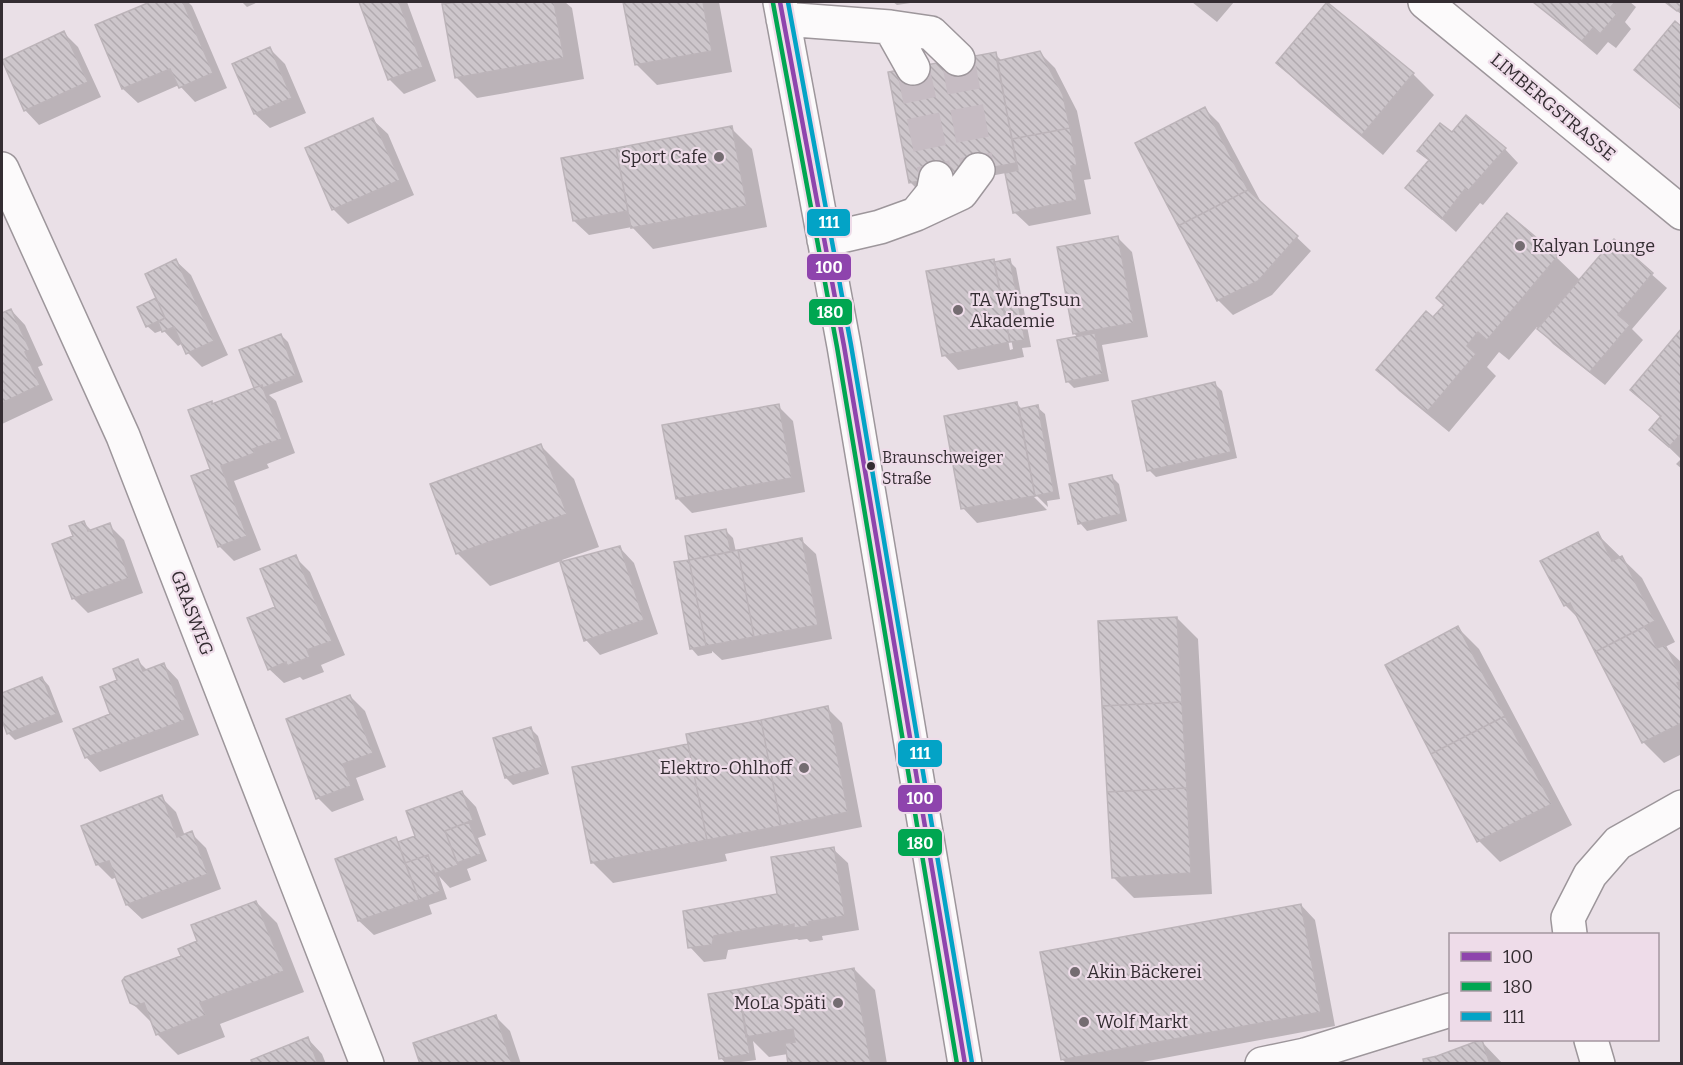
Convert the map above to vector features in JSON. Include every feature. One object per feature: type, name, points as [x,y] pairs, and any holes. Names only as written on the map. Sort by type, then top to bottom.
[{"type":"street","name":"LIMBERGSTRASSE","points":[[1425,2],[1682,213]]},
{"type":"street","points":[[958,59],[931,33],[782,10],[844,346],[965,1064]]},
{"type":"street","points":[[890,27],[914,68]]},
{"type":"street","name":"GRASWEG","points":[[2,169],[123,436],[367,1064]]},
{"type":"street","points":[[824,240],[880,227],[916,214],[961,193],[978,170]]},
{"type":"street","points":[[916,214],[933,193],[936,178]]},
{"type":"street","points":[[1570,933],[1568,918],[1590,875],[1618,843],[1682,807]]},
{"type":"street","points":[[1262,1064],[1305,1055],[1449,1010]]},
{"type":"street","points":[[1591,1041],[1598,1064]]},
{"type":"building","points":[[150,2],[183,2],[213,73],[179,88],[170,69],[122,89],[95,25]]},
{"type":"building","points":[[359,2],[399,2],[423,67],[388,80]]},
{"type":"building","points":[[554,2],[564,58],[455,78],[442,4]]},
{"type":"building","points":[[623,2],[703,2],[712,51],[635,65]]},
{"type":"building","points":[[1327,2],[1414,73],[1362,135],[1276,63]]},
{"type":"building","points":[[1533,2],[1615,2],[1610,8],[1618,13],[1600,34],[1593,28],[1582,41]]},
{"type":"building","points":[[1665,2],[1682,2],[1682,6],[1677,11]]},
{"type":"building","points":[[1675,21],[1682,27],[1682,110],[1634,70]]},
{"type":"building","points":[[64,31],[88,82],[24,111],[2,60]]},
{"type":"building","points":[[270,47],[292,98],[254,114],[232,64]]},
{"type":"building","points":[[1040,51],[1063,95],[1070,128],[1012,139],[997,61]]},
{"type":"building","points":[[996,52],[1016,163],[909,183],[888,72]]},
{"type":"building","points":[[1205,107],[1248,190],[1178,226],[1135,143]]},
{"type":"building","points":[[1466,115],[1506,148],[1468,191],[1465,189],[1442,219],[1405,188],[1429,160],[1417,151],[1440,123],[1452,132]]},
{"type":"building","points":[[373,118],[400,180],[332,210],[305,148]]},
{"type":"building","points":[[732,126],[747,206],[631,228],[616,148]]},
{"type":"building","points":[[1070,128],[1077,165],[1071,166],[1077,200],[1013,213],[1005,173],[1018,170],[1012,139]]},
{"type":"building","points":[[616,148],[628,211],[573,221],[561,158]]},
{"type":"building","points":[[1248,190],[1298,236],[1258,281],[1217,301],[1178,226]]},
{"type":"building","points":[[1507,213],[1558,256],[1487,340],[1478,332],[1467,346],[1476,354],[1427,412],[1376,370],[1426,311],[1433,317],[1444,305],[1436,298]]},
{"type":"building","points":[[1118,236],[1134,323],[1073,334],[1057,247]]},
{"type":"building","points":[[1614,239],[1653,273],[1618,315],[1630,325],[1590,372],[1537,329]]},
{"type":"building","points":[[176,259],[214,341],[186,354],[174,327],[162,332],[158,322],[165,318],[145,274]]},
{"type":"building","points":[[994,259],[1010,342],[942,356],[926,271]]},
{"type":"building","points":[[1010,259],[1025,340],[1010,342],[994,262]]},
{"type":"building","points":[[156,298],[165,318],[146,327],[137,307]]},
{"type":"building","points":[[11,309],[30,350],[25,352],[40,385],[2,403],[2,313]]},
{"type":"building","points":[[1682,328],[1682,433],[1669,447],[1649,430],[1661,416],[1630,390]]},
{"type":"building","points":[[1095,333],[1103,374],[1066,382],[1057,340]]},
{"type":"building","points":[[281,334],[296,375],[263,388],[262,385],[254,388],[239,350]]},
{"type":"building","points":[[1215,382],[1231,452],[1147,471],[1132,401]]},
{"type":"building","points":[[262,385],[282,439],[253,449],[255,453],[221,466],[247,536],[218,547],[191,476],[210,469],[188,410],[212,401],[212,404]]},
{"type":"building","points":[[1017,402],[1035,496],[961,509],[944,416]]},
{"type":"building","points":[[779,404],[792,478],[676,499],[662,425]]},
{"type":"building","points":[[1038,405],[1054,492],[1035,496],[1019,409]]},
{"type":"building","points":[[541,444],[567,514],[456,554],[430,484]]},
{"type":"building","points":[[1112,475],[1121,514],[1078,524],[1069,484]]},
{"type":"building","points":[[84,521],[88,531],[110,523],[129,578],[72,599],[52,544],[73,536],[69,526]]},
{"type":"building","points":[[726,529],[731,552],[689,560],[685,536]]},
{"type":"building","points":[[1598,532],[1612,561],[1622,556],[1655,621],[1595,652],[1570,603],[1564,606],[1540,561]]},
{"type":"building","points":[[802,538],[818,625],[754,637],[738,550]]},
{"type":"building","points":[[620,546],[644,620],[584,641],[560,562]]},
{"type":"building","points":[[738,550],[754,637],[706,646],[689,560]]},
{"type":"building","points":[[296,555],[332,641],[307,650],[310,657],[287,666],[286,662],[268,670],[247,618],[275,607],[260,569]]},
{"type":"building","points":[[689,560],[706,646],[690,649],[674,562]]},
{"type":"building","points":[[1177,617],[1182,702],[1102,706],[1098,621]]},
{"type":"building","points":[[1458,626],[1505,716],[1431,754],[1385,665]]},
{"type":"building","points":[[1646,626],[1657,648],[1665,645],[1682,678],[1682,681],[1677,683],[1682,692],[1682,723],[1642,743],[1595,652]]},
{"type":"building","points":[[138,659],[143,671],[164,663],[185,720],[85,758],[73,729],[110,714],[100,687],[117,680],[113,669]]},
{"type":"building","points":[[42,677],[57,714],[7,734],[2,720],[2,693]]},
{"type":"building","points":[[350,695],[373,753],[343,764],[351,786],[316,799],[286,719]]},
{"type":"building","points":[[1182,702],[1187,788],[1107,792],[1102,706]]},
{"type":"building","points":[[828,706],[848,812],[781,826],[761,720]]},
{"type":"building","points":[[1505,716],[1552,804],[1477,842],[1431,754]]},
{"type":"building","points":[[761,720],[781,826],[707,840],[686,734]]},
{"type":"building","points":[[531,727],[543,767],[505,778],[493,738]]},
{"type":"building","points":[[688,744],[707,840],[591,863],[572,767]]},
{"type":"building","points":[[1187,788],[1191,873],[1112,878],[1107,792]]},
{"type":"building","points":[[462,791],[473,820],[445,831],[458,865],[434,874],[428,855],[405,863],[398,842],[415,836],[406,811]]},
{"type":"building","points":[[162,795],[177,837],[192,831],[208,874],[126,905],[109,861],[96,865],[81,826]]},
{"type":"building","points":[[469,822],[481,854],[457,863],[445,831]]},
{"type":"building","points":[[396,837],[419,900],[358,921],[335,859]]},
{"type":"building","points":[[834,847],[845,916],[809,922],[809,926],[794,928],[794,924],[783,927],[782,924],[714,936],[712,945],[688,948],[683,911],[777,894],[771,857]]},
{"type":"building","points":[[428,855],[441,891],[419,900],[405,863]]},
{"type":"building","points":[[256,901],[284,971],[200,1003],[206,1015],[156,1035],[144,1003],[136,1006],[130,1003],[122,981],[125,977],[181,956],[178,949],[197,941],[191,925]]},
{"type":"building","points":[[1301,904],[1321,1012],[1061,1060],[1040,952]]},
{"type":"building","points":[[854,968],[871,1064],[788,1064],[785,1043],[795,1042],[793,1029],[746,1037],[739,989]]},
{"type":"building","points":[[739,989],[750,1054],[719,1059],[708,994]]},
{"type":"building","points":[[496,1015],[512,1064],[420,1064],[413,1043]]},
{"type":"building","points":[[308,1037],[318,1064],[252,1064],[251,1060]]},
{"type":"building","points":[[1482,1041],[1490,1064],[1424,1064],[1423,1059]]},
{"type":"tunnel","points":[[958,59],[978,170]]},
{"type":"tunnel","points":[[913,68],[936,178]]},
{"type":"transit line","name":"100","points":[[780,2],[844,346],[965,1064]]},
{"type":"transit line","name":"111","points":[[788,2],[851,345],[972,1063]]},
{"type":"transit line","name":"180","points":[[773,3],[837,347],[957,1064]]},
{"type":"place","name":"Sport Cafe","points":[[719,157]]},
{"type":"place","name":"Kalyan Lounge","points":[[1520,246]]},
{"type":"place","name":"TA WingTsun Akademie","points":[[958,310]]},
{"type":"place","name":"Braunschweiger Straße","points":[[871,466]]},
{"type":"place","name":"Elektro-Ohlhoff","points":[[804,768]]},
{"type":"place","name":"Akin Bäckerei","points":[[1075,972]]},
{"type":"place","name":"MoLa Späti","points":[[838,1003]]},
{"type":"place","name":"Wolf Markt","points":[[1084,1022]]}]
